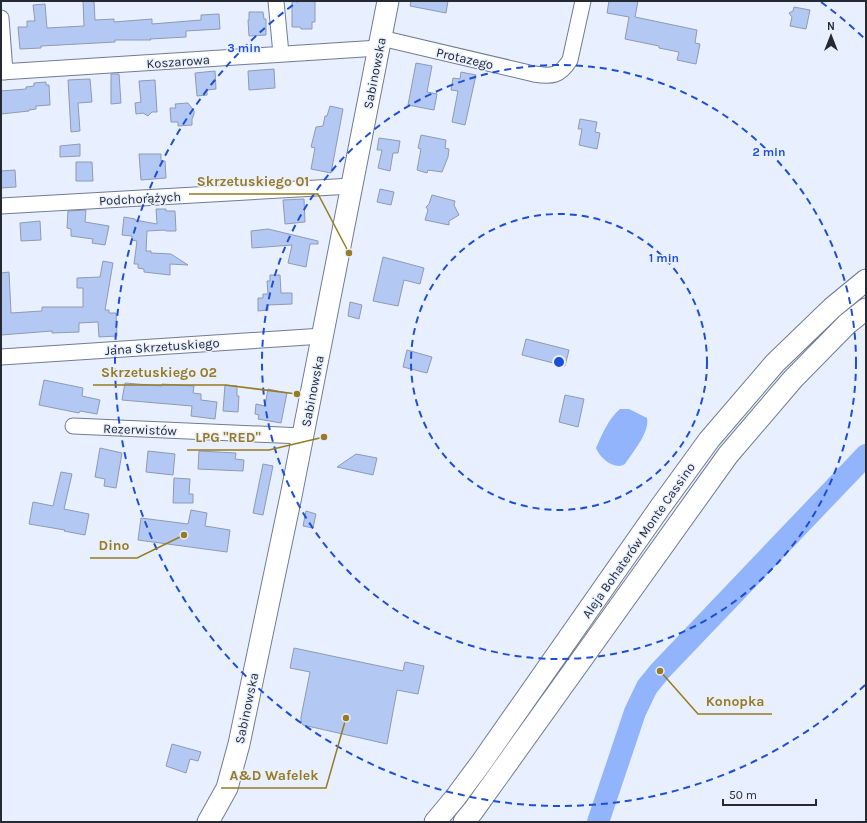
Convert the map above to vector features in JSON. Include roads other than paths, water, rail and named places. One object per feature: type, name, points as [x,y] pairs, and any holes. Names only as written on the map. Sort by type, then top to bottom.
[{"type":"main road","name":"Sabinowska","points":[[208,822],[227,788],[239,744],[303,436],[388,1]]},
{"type":"main road","name":"Aleja Bohaterów Monte Cassino","points":[[435,822],[481,763],[709,440],[775,363],[832,308],[866,280]]},
{"type":"main road","name":"Aleja Bohaterów Monte Cassino","points":[[464,822],[728,455],[793,379],[847,324],[866,308]]},
{"type":"street","points":[[276,1],[281,54]]},
{"type":"street","name":"Protazego","points":[[380,43],[549,76],[559,73],[565,68],[570,60],[583,1]]},
{"type":"street","points":[[1,18],[3,72]]},
{"type":"street","name":"Koszarowa","points":[[3,72],[281,54],[380,43]]},
{"type":"street","name":"Podchorążych","points":[[1,206],[352,186]]},
{"type":"street","name":"Jana Skrzetuskiego","points":[[1,357],[323,336]]},
{"type":"street","name":"Rezerwistów","points":[[74,426],[303,436]]},
{"type":"water","points":[[620,409],[629,409],[647,418],[647,424],[643,436],[625,464],[615,466],[605,460],[596,448],[609,422]]},
{"type":"waterway","points":[[598,822],[635,712],[647,687],[660,671],[866,455]]},
{"type":"place","name":"Skrzetuskiego 01","points":[[349,253]]},
{"type":"place","name":"Skrzetuskiego 02","points":[[297,394]]},
{"type":"place","name":"LPG \"RED\"","points":[[324,437]]},
{"type":"place","name":"Dino","points":[[184,535]]},
{"type":"place","name":"Konopka","points":[[660,671]]},
{"type":"place","name":"A&D Wafelek","points":[[346,718]]}]
